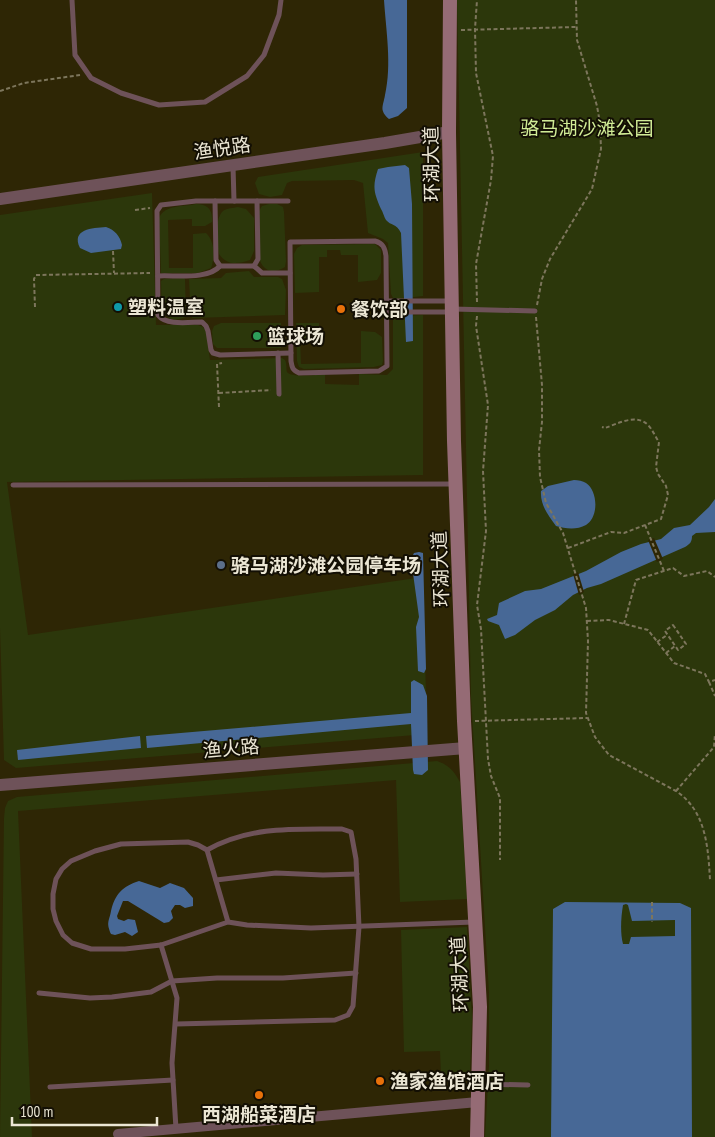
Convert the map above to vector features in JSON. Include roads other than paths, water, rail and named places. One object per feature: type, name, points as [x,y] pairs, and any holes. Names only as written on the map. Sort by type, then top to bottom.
[{"type":"main road","name":"环湖大道","points":[[450,0],[449,132],[456,484],[464,721],[480,1007],[477,1137]]},
{"type":"street","name":"渔悦路","points":[[0,199],[449,132]]},
{"type":"street","name":"渔火路","points":[[0,785],[466,748]]},
{"type":"street","points":[[118,1134],[478,1102]]},
{"type":"lane","points":[[72,0],[75,55],[91,78],[122,94],[159,105],[205,102],[248,76],[264,54],[278,15],[281,0]]},
{"type":"lane","points":[[233,165],[234,201]]},
{"type":"lane","points":[[288,201],[196,201],[161,205],[157,209],[158,315],[161,319],[168,321],[202,322],[208,331],[213,353],[220,355],[290,353]]},
{"type":"lane","points":[[215,201],[216,260],[220,266]]},
{"type":"lane","points":[[254,266],[258,259],[257,201]]},
{"type":"lane","points":[[290,242],[380,242],[385,250],[386,301],[387,366],[383,370],[299,373],[292,368],[290,353],[290,242]]},
{"type":"lane","points":[[158,274],[205,275],[214,272],[220,266],[254,266],[262,273],[290,273]]},
{"type":"lane","points":[[386,301],[477,309],[535,311]]},
{"type":"lane","points":[[386,312],[452,307]]},
{"type":"lane","points":[[278,353],[279,392]]},
{"type":"lane","points":[[13,485],[456,484]]},
{"type":"lane","points":[[176,1024],[335,1020],[348,1015],[351,1011],[359,927],[357,874],[352,832],[342,829],[275,830],[238,836],[207,850]]},
{"type":"lane","points":[[228,922],[207,850],[188,842],[122,844],[95,851],[71,861],[62,869],[56,879],[53,908],[56,921],[63,935],[72,943],[91,948],[125,949],[161,945],[228,922],[283,927],[359,927],[476,922]]},
{"type":"lane","points":[[216,880],[276,873],[357,874]]},
{"type":"lane","points":[[161,945],[177,998],[173,1044],[176,1129]]},
{"type":"lane","points":[[39,993],[90,998],[112,997],[151,992],[172,981],[217,978],[283,978],[356,973]]},
{"type":"lane","points":[[50,1087],[173,1080]]},
{"type":"lane","points":[[479,1084],[528,1085]]},
{"type":"water","points":[[384,0],[407,0],[407,108],[398,116],[389,119],[382,108],[388,71]]},
{"type":"water","points":[[405,165],[409,168],[412,204],[413,341],[406,342],[401,233],[385,219],[374,185],[378,169]]},
{"type":"water","points":[[106,227],[118,236],[122,245],[121,249],[91,253],[80,248],[78,237],[81,233],[89,229]]},
{"type":"water","points":[[574,480],[586,483],[593,492],[595,510],[593,516],[586,525],[579,528],[556,526],[543,505],[541,491],[548,486]]},
{"type":"water","points":[[715,499],[715,532],[696,533],[685,547],[573,595],[555,610],[535,620],[515,635],[505,639],[499,625],[488,621],[487,619],[497,615],[499,603],[525,591],[541,589],[586,571],[621,552],[641,544],[661,539],[674,528],[690,525]]},
{"type":"water","points":[[414,553],[423,553],[426,669],[424,673],[418,671],[416,627],[419,617],[411,559]]},
{"type":"water","points":[[414,680],[423,685],[427,696],[428,770],[422,775],[414,774],[413,770],[411,724],[147,748],[146,736],[411,713],[411,682]]},
{"type":"water","points":[[140,736],[141,748],[18,760],[17,750]]},
{"type":"water","points":[[139,881],[160,888],[170,883],[184,888],[193,898],[193,906],[185,908],[175,905],[171,911],[173,918],[169,922],[164,923],[128,901],[123,901],[117,916],[118,919],[124,921],[128,919],[135,920],[138,932],[132,936],[125,932],[115,935],[111,934],[108,922],[117,895],[128,885]]},
{"type":"water","points":[[565,902],[680,903],[691,908],[692,1137],[551,1137],[553,909]],"holes":[[[623,905],[628,905],[632,921],[675,920],[675,936],[631,937],[629,944],[623,944],[621,930],[622,910]]]},
{"type":"place","name":"塑料温室","points":[[118,307]]},
{"type":"place","name":"餐饮部","points":[[341,309]]},
{"type":"place","name":"篮球场","points":[[257,336]]},
{"type":"place","name":"骆马湖沙滩公园停车场","points":[[221,565]]},
{"type":"place","name":"渔家渔馆酒店","points":[[380,1081]]},
{"type":"place","name":"西湖船菜酒店","points":[[259,1095]]},
{"type":"park label","name":"骆马湖沙滩公园","points":[[587,128]]}]
